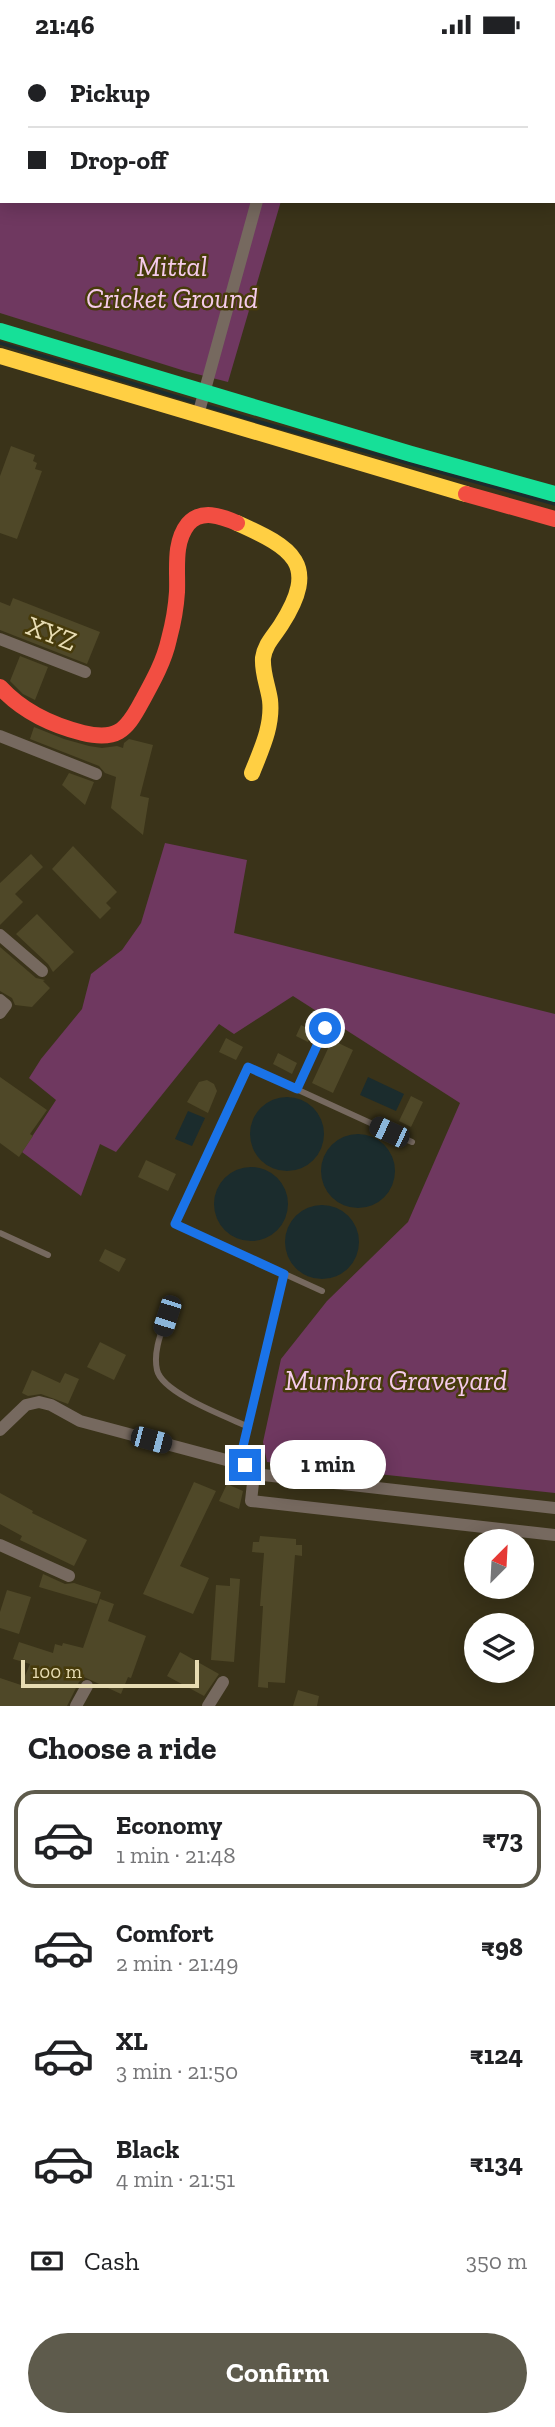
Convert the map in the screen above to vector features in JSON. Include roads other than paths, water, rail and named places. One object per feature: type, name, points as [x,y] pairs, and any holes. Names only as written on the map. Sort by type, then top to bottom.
[{"type":"street","points":[[201,404],[256,203]]},
{"type":"street","points":[[0,331],[404,477],[555,519]]},
{"type":"street","points":[[0,356],[411,454],[555,494]]},
{"type":"street","points":[[0,687],[35,715],[75,731],[101,738],[118,734],[127,728],[164,657],[171,633],[177,590],[176,559],[188,523],[197,517],[210,514],[225,517],[290,549],[299,560],[301,575],[291,605],[264,650],[264,683],[270,701],[270,722],[252,773]]},
{"type":"street","name":"XYZ","points":[[0,639],[85,672]]},
{"type":"street","points":[[0,736],[96,774]]},
{"type":"street","points":[[0,935],[42,971]]},
{"type":"street","points":[[0,1430],[26,1405],[39,1402],[51,1405],[80,1421],[249,1470],[555,1508]]},
{"type":"street","points":[[249,1470],[251,1501],[555,1535]]},
{"type":"street","points":[[0,1545],[69,1576]]},
{"type":"street","points":[[208,1706],[223,1682]]},
{"type":"street","points":[[76,1706],[87,1686]]},
{"type":"lane","points":[[297,1089],[325,1028]]},
{"type":"lane","points":[[322,1291],[175,1224],[248,1067],[412,1142]]},
{"type":"lane","points":[[0,1233],[48,1255]]},
{"type":"lane","points":[[249,1470],[241,1455],[284,1274]]},
{"type":"lane","points":[[167,1316],[157,1348],[157,1371],[162,1380],[175,1391],[248,1427]]},
{"type":"waterway","points":[[0,343],[260,422],[555,504]]},
{"type":"park label","name":"Mittal Cricket Ground","points":[[172,282]]},
{"type":"park label","name":"Mumbra Graveyard","points":[[396,1380]]}]
